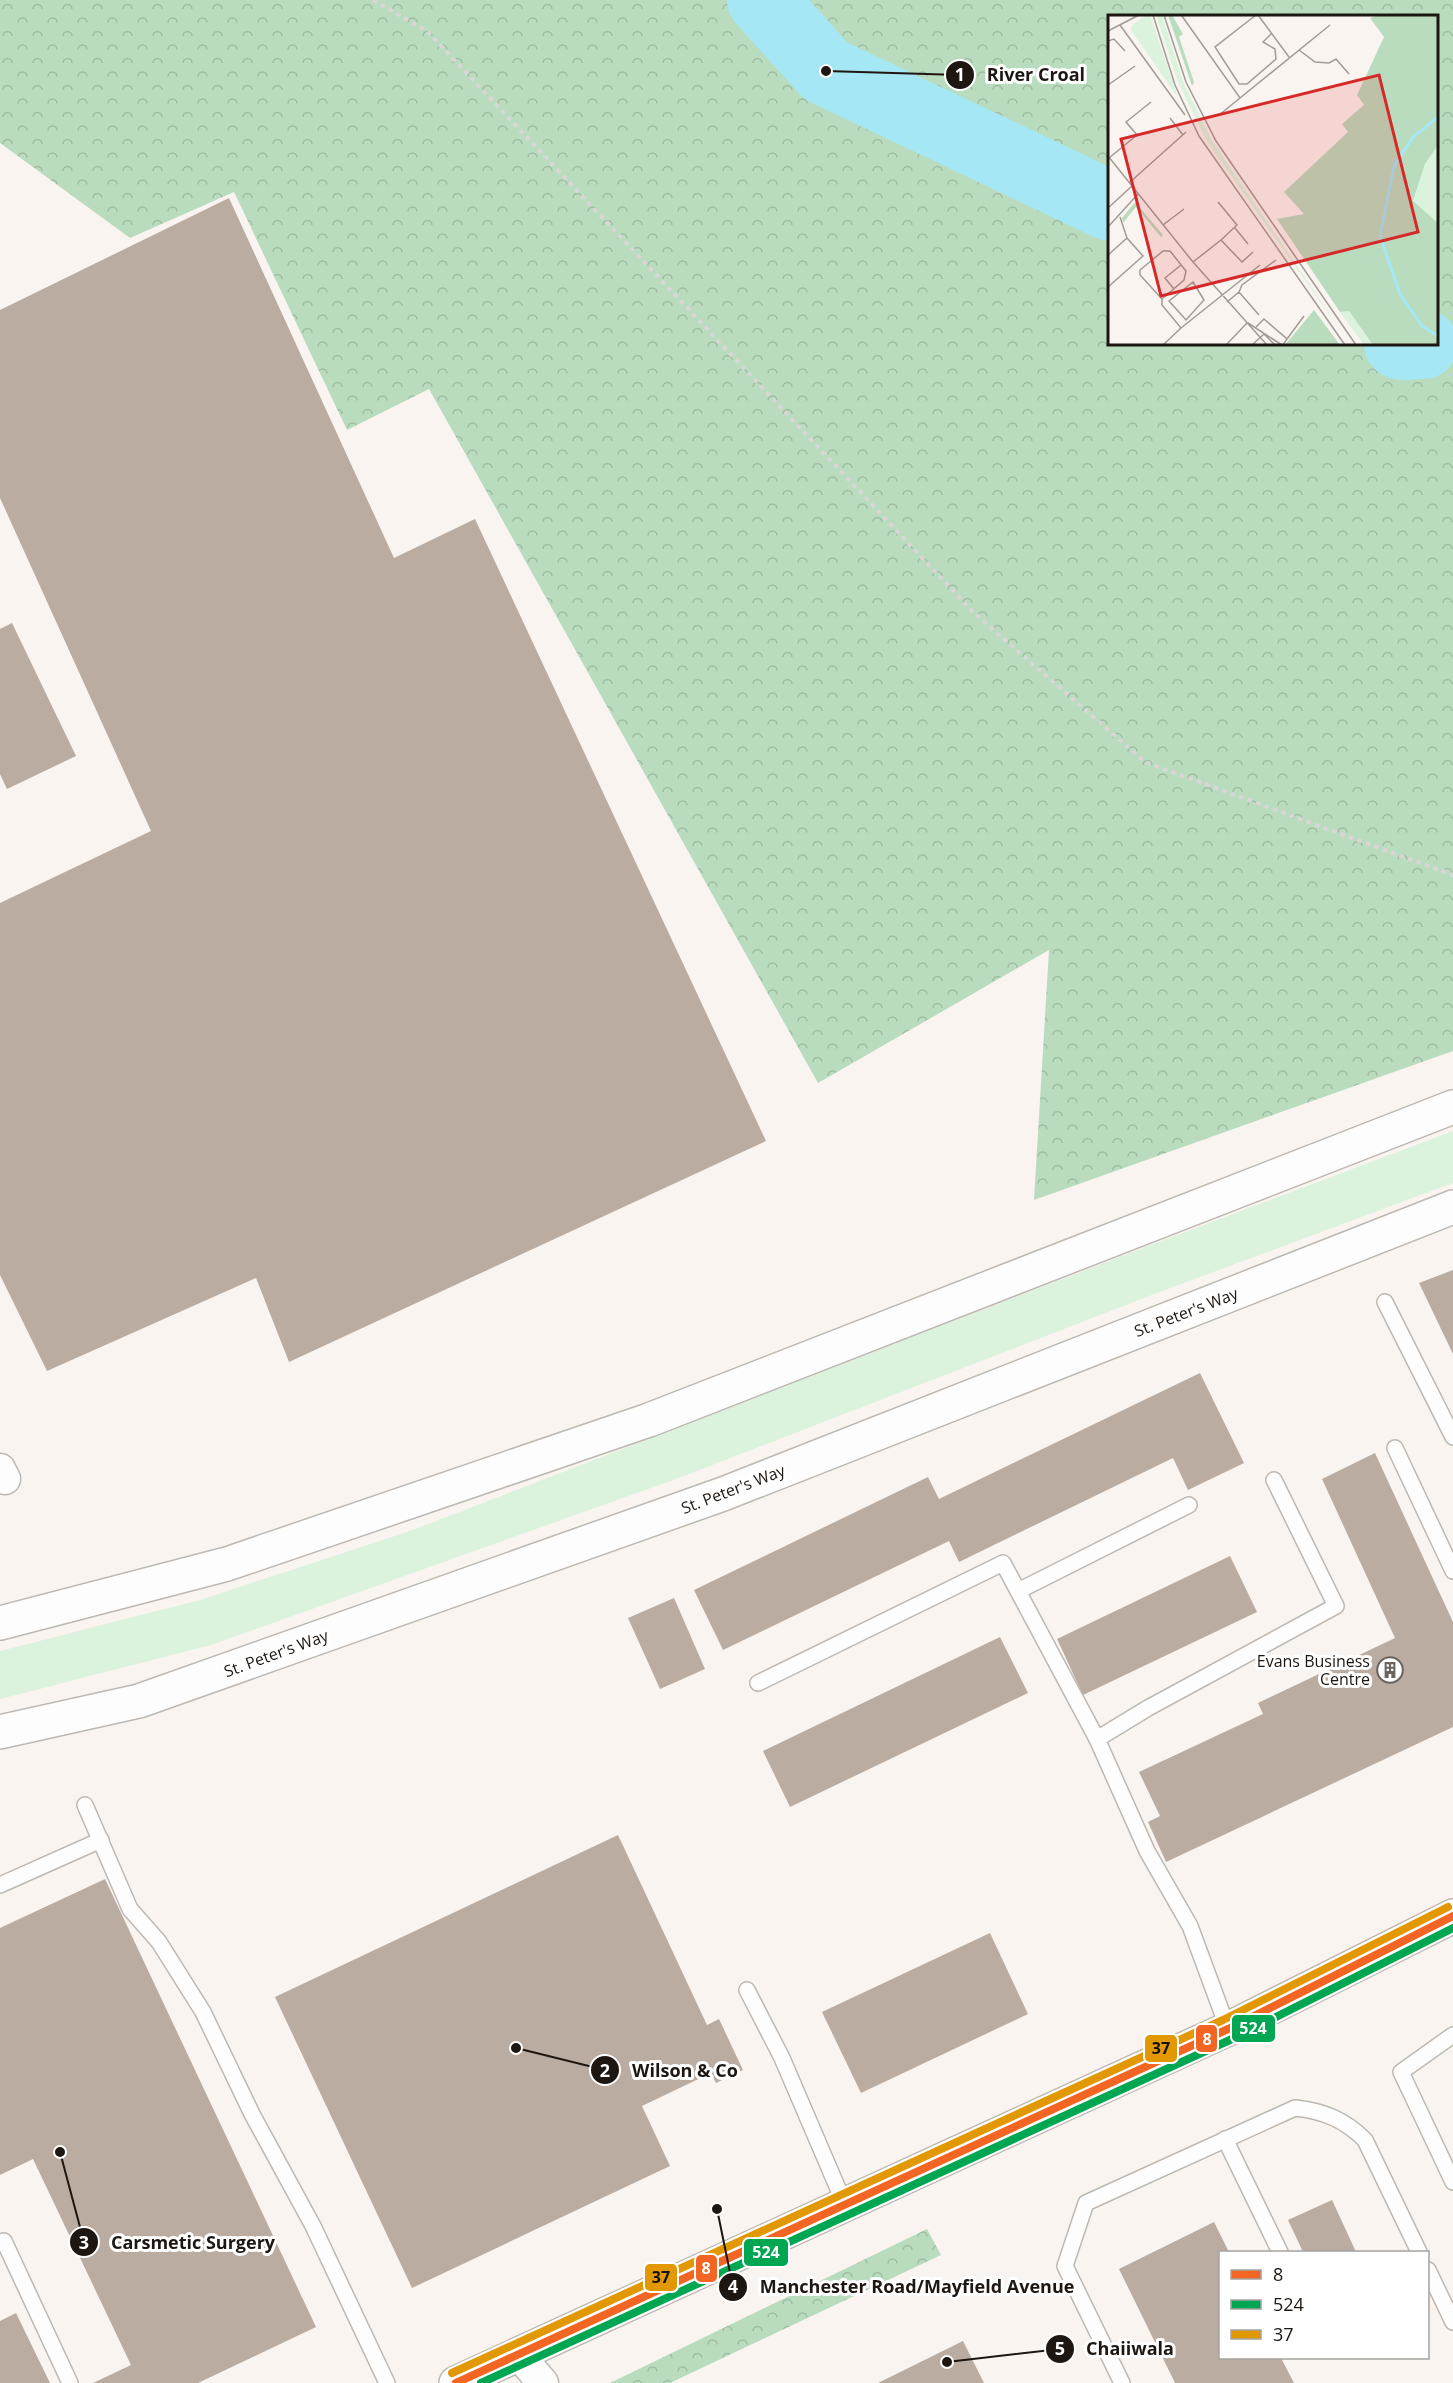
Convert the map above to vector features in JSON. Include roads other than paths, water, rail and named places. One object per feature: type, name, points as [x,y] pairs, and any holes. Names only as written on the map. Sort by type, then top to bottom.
[{"type":"main road","points":[[0,1623],[227,1564],[649,1420],[1453,1107]]},
{"type":"main road","name":"St. Peter's Way","points":[[0,1732],[139,1701],[723,1494],[1453,1207]]},
{"type":"main road","points":[[0,1752],[139,1701]]},
{"type":"main road","points":[[456,2383],[1228,2029],[1453,1917]]},
{"type":"street","points":[[519,2355],[543,2383]]},
{"type":"lane","points":[[1385,1302],[1453,1437]]},
{"type":"lane","points":[[1395,1448],[1453,1571]]},
{"type":"lane","points":[[1097,1739],[1148,1708],[1336,1606],[1274,1480]]},
{"type":"lane","points":[[1018,1591],[1189,1505]]},
{"type":"lane","points":[[759,1683],[1003,1563],[1097,1739],[1147,1851],[1190,1926],[1228,2029]]},
{"type":"lane","points":[[85,1805],[130,1909],[159,1942],[203,2012],[252,2114],[313,2226],[387,2383]]},
{"type":"lane","points":[[0,1885],[101,1840]]},
{"type":"lane","points":[[747,1990],[782,2058],[845,2205]]},
{"type":"lane","points":[[1453,2036],[1401,2072],[1453,2182]]},
{"type":"lane","points":[[1122,2383],[1065,2266],[1086,2203],[1225,2139],[1295,2108],[1316,2110],[1351,2126],[1365,2140],[1415,2251]]},
{"type":"lane","points":[[1225,2139],[1279,2251]]},
{"type":"lane","points":[[0,2242],[4,2241],[70,2383]]},
{"type":"lane","points":[[1429,2272],[1453,2322]]},
{"type":"waterway","points":[[762,0],[826,71],[1108,205]]},
{"type":"place","name":"River Croal","points":[[826,71]]},
{"type":"place","name":"Evans Business Centre","points":[[1390,1670]]},
{"type":"place","name":"Wilson & Co","points":[[516,2048]]},
{"type":"place","name":"Carsmetic Surgery","points":[[60,2152]]},
{"type":"place","name":"Manchester Road/Mayfield Avenue","points":[[717,2209]]},
{"type":"place","name":"Chaiiwala","points":[[947,2362]]}]
